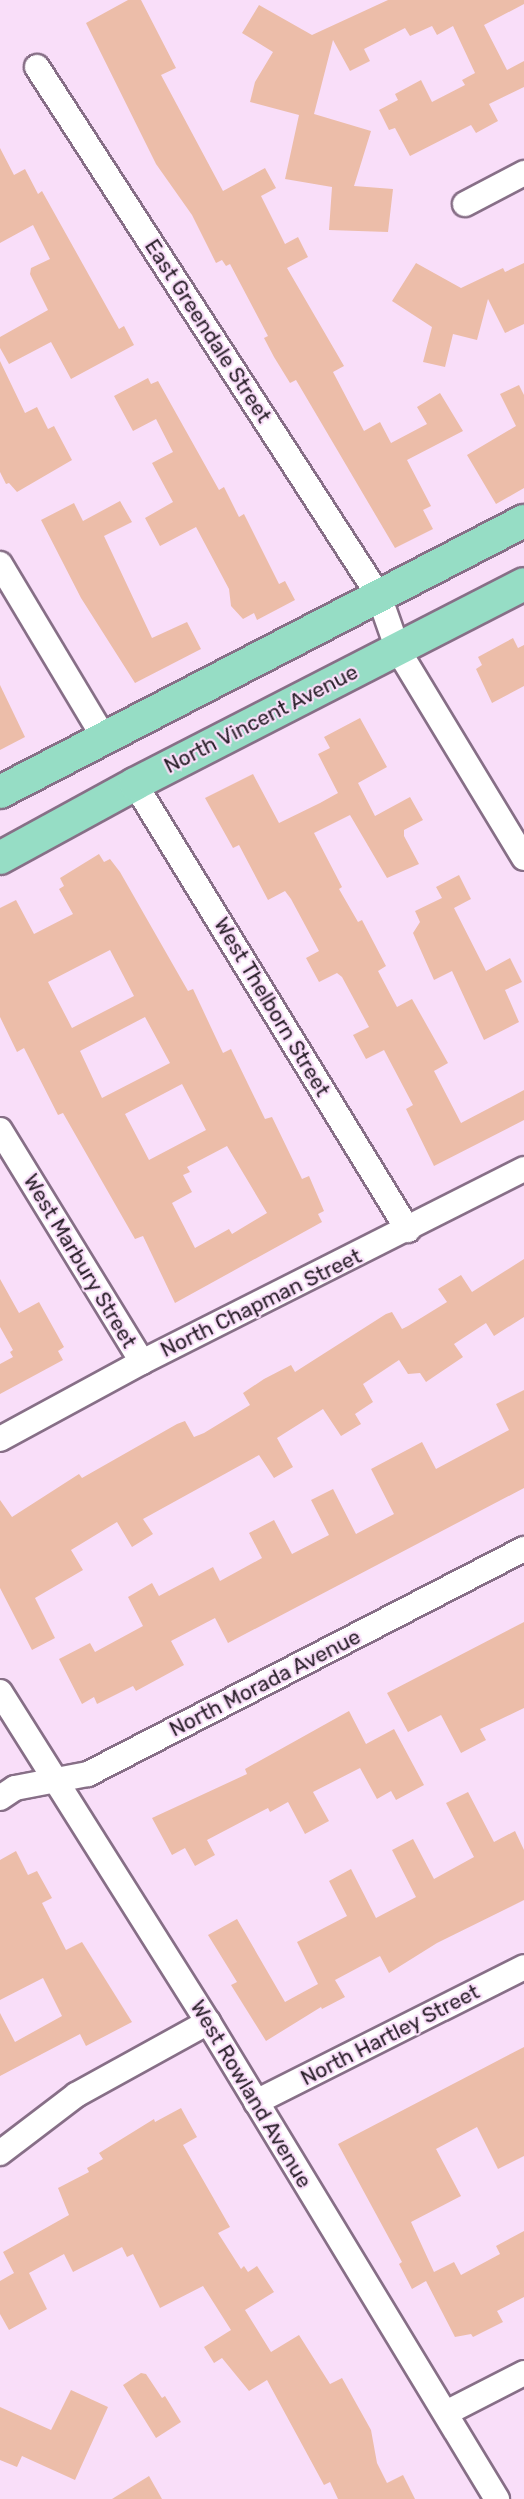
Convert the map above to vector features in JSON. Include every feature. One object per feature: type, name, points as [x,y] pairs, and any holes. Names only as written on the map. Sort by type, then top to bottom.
[{"type":"main road","points":[[0,792],[103,736],[524,520]]},
{"type":"main road","name":"North Vincent Avenue","points":[[0,858],[135,784],[524,584]]},
{"type":"street","name":"East Greendale Street","points":[[37,67],[379,596],[398,650],[524,858]]},
{"type":"street","points":[[465,204],[524,173]]},
{"type":"street","points":[[0,564],[103,736]]},
{"type":"street","name":"West Thelborn Street","points":[[135,784],[408,1230]]},
{"type":"street","name":"West Marbury Street","points":[[0,1130],[142,1362]]},
{"type":"street","name":"North Chapman Street","points":[[0,1439],[142,1362],[408,1230],[524,1169]]},
{"type":"street","name":"North Morada Avenue","points":[[0,1798],[15,1788],[88,1774],[524,1550]]},
{"type":"street","name":"West Rowland Avenue","points":[[0,1692],[208,2022],[497,2499]]},
{"type":"street","name":"North Hartley Street","points":[[256,2103],[524,1967]]},
{"type":"street","points":[[0,2153],[76,2095],[208,2022]]},
{"type":"street","points":[[446,2413],[524,2373]]},
{"type":"building","points":[[128,0],[141,0],[176,68],[161,75],[223,191],[265,168],[276,188],[261,196],[285,244],[298,237],[308,257],[287,268],[344,366],[333,372],[364,431],[380,422],[391,443],[427,424],[417,407],[440,393],[463,431],[407,460],[431,506],[423,510],[433,529],[395,548],[296,380],[290,383],[274,357],[264,338],[268,336],[230,264],[226,266],[222,260],[216,263],[192,215],[156,164],[86,23]]},
{"type":"building","points":[[388,0],[524,0],[524,4],[484,25],[507,70],[524,61],[524,87],[489,104],[498,121],[476,133],[471,125],[410,156],[395,128],[389,130],[379,110],[398,100],[395,94],[421,80],[432,102],[465,85],[462,80],[475,73],[453,26],[437,35],[432,26],[410,36],[405,28],[364,49],[370,61],[350,71],[333,40],[314,114],[371,131],[354,186],[393,189],[388,232],[329,230],[332,187],[285,179],[299,115],[250,102],[255,82],[273,52],[242,33],[259,5],[312,35]]},
{"type":"building","points":[[0,148],[14,175],[25,169],[38,194],[42,191],[119,329],[124,326],[134,345],[71,379],[51,342],[9,364],[0,348],[0,337],[48,310],[30,274],[31,268],[50,259],[33,225],[0,243]]},
{"type":"building","points":[[416,263],[461,288],[503,268],[505,272],[524,263],[524,324],[505,333],[488,299],[477,340],[453,334],[445,367],[423,362],[432,327],[392,301]]},
{"type":"building","points":[[0,361],[25,413],[37,407],[48,429],[54,426],[72,460],[17,492],[9,483],[6,484],[0,472]]},
{"type":"building","points":[[148,378],[151,384],[158,381],[219,490],[224,487],[239,517],[244,514],[279,584],[285,581],[295,600],[257,620],[254,613],[243,619],[231,606],[229,589],[196,527],[160,546],[145,518],[173,502],[152,463],[173,452],[156,419],[133,431],[114,396]]},
{"type":"building","points":[[519,385],[524,395],[524,488],[496,504],[467,455],[516,426],[500,394]]},
{"type":"building","points":[[120,501],[132,522],[104,536],[152,638],[187,622],[201,649],[135,683],[81,598],[41,520],[74,503],[83,521]]},
{"type":"building","points":[[513,638],[518,648],[524,645],[524,686],[492,703],[476,669],[482,665],[478,657]]},
{"type":"building","points":[[0,685],[25,737],[0,750]]},
{"type":"building","points":[[360,718],[387,767],[358,783],[375,816],[410,797],[423,820],[404,830],[404,836],[419,864],[387,878],[350,815],[314,833],[342,887],[339,889],[358,922],[362,920],[386,966],[378,971],[397,1007],[412,999],[448,1063],[434,1071],[461,1123],[524,1090],[524,1120],[434,1166],[406,1109],[413,1105],[384,1050],[366,1059],[353,1035],[369,1027],[342,977],[337,973],[319,982],[306,958],[319,951],[291,899],[285,891],[268,900],[239,845],[233,848],[205,798],[253,774],[279,823],[320,803],[338,793],[318,754],[330,748],[324,737]]},
{"type":"building","points":[[99,854],[104,862],[110,859],[120,872],[188,991],[193,989],[223,1053],[231,1049],[265,1119],[272,1117],[302,1179],[309,1176],[324,1211],[318,1214],[322,1222],[175,1303],[143,1236],[135,1239],[63,1113],[58,1115],[24,1048],[17,1052],[0,1017],[0,908],[16,900],[34,934],[73,914],[59,889],[64,886],[60,878]],"holes":[[[110,950],[134,996],[72,1028],[48,982]],[[145,1017],[170,1063],[102,1098],[80,1051]],[[182,1084],[206,1130],[149,1160],[125,1114]],[[227,1146],[267,1213],[232,1234],[229,1229],[195,1248],[172,1203],[192,1192],[183,1175],[190,1172],[187,1167]]]},
{"type":"building","points":[[459,875],[471,899],[454,908],[486,971],[510,958],[522,982],[505,990],[519,1022],[484,1040],[452,971],[434,980],[413,933],[420,922],[415,911],[442,898],[436,887]]},
{"type":"building","points":[[524,1259],[524,1317],[494,1336],[486,1323],[454,1344],[463,1357],[426,1382],[420,1373],[408,1374],[399,1360],[363,1384],[373,1402],[355,1414],[361,1424],[341,1436],[323,1409],[277,1438],[293,1467],[274,1478],[259,1455],[143,1519],[153,1534],[132,1547],[117,1522],[71,1550],[83,1570],[35,1598],[55,1638],[32,1650],[0,1588],[0,1500],[12,1517],[79,1474],[82,1478],[177,1424],[185,1421],[194,1437],[204,1433],[250,1405],[243,1393],[264,1379],[291,1365],[295,1372],[386,1314],[392,1312],[402,1329],[447,1302],[438,1289],[461,1275],[472,1292]]},
{"type":"building","points":[[0,1279],[19,1313],[39,1302],[64,1347],[58,1351],[63,1360],[0,1394],[0,1364],[13,1357],[10,1352],[13,1350],[0,1327]]},
{"type":"building","points":[[524,1390],[524,1488],[228,1643],[215,1618],[171,1641],[184,1665],[136,1691],[133,1686],[97,1704],[94,1697],[82,1704],[59,1659],[90,1643],[95,1652],[143,1626],[128,1597],[152,1583],[159,1596],[213,1567],[220,1581],[262,1558],[249,1533],[274,1520],[292,1554],[329,1535],[311,1500],[333,1489],[356,1534],[394,1514],[371,1469],[422,1442],[436,1469],[509,1430],[496,1404]]},
{"type":"building","points":[[524,1622],[524,1708],[480,1729],[486,1740],[461,1753],[441,1715],[408,1732],[387,1693]]},
{"type":"building","points":[[349,1711],[366,1744],[394,1729],[424,1785],[396,1800],[391,1791],[377,1799],[360,1768],[313,1792],[329,1821],[305,1834],[288,1802],[270,1812],[268,1808],[207,1840],[215,1855],[195,1866],[185,1848],[172,1855],[152,1818],[247,1774],[245,1769]]},
{"type":"building","points":[[468,1792],[494,1842],[515,1831],[524,1850],[524,1900],[437,1943],[389,1973],[380,1956],[335,1980],[345,1997],[322,2009],[321,2007],[266,2041],[231,1985],[237,1982],[208,1935],[237,1919],[285,2002],[318,1984],[297,1942],[347,1916],[329,1881],[351,1869],[376,1918],[416,1897],[392,1850],[413,1839],[434,1879],[474,1857],[446,1803]]},
{"type":"building","points":[[16,1851],[28,1875],[37,1871],[52,1898],[42,1903],[66,1950],[82,1942],[132,2022],[86,2046],[80,2034],[0,2076],[0,2013],[15,2042],[62,2016],[43,1978],[0,2000],[0,1860]]},
{"type":"building","points":[[524,2047],[524,2156],[498,2169],[477,2127],[436,2149],[461,2196],[411,2222],[434,2272],[454,2262],[461,2275],[500,2254],[496,2246],[524,2231],[524,2297],[497,2311],[503,2322],[473,2337],[471,2334],[455,2337],[426,2281],[412,2289],[399,2264],[402,2262],[338,2144]]},
{"type":"building","points":[[181,2108],[197,2137],[183,2145],[230,2227],[218,2233],[241,2269],[244,2266],[248,2272],[257,2266],[274,2292],[245,2310],[271,2352],[299,2335],[330,2384],[342,2378],[371,2430],[377,2463],[387,2483],[403,2475],[415,2499],[338,2499],[330,2482],[324,2485],[267,2380],[249,2391],[222,2358],[214,2363],[204,2347],[231,2330],[203,2286],[160,2308],[133,2254],[127,2257],[122,2247],[73,2272],[64,2254],[29,2273],[47,2309],[9,2330],[0,2314],[0,2281],[14,2273],[3,2252],[69,2215],[58,2188],[89,2172],[87,2168],[103,2159],[99,2153],[154,2119],[155,2122]]},
{"type":"building","points":[[141,2373],[146,2374],[162,2398],[165,2396],[181,2422],[156,2438],[123,2385]]},
{"type":"building","points":[[71,2390],[108,2407],[75,2480],[22,2456],[17,2467],[0,2460],[0,2407],[51,2430]]},
{"type":"building","points":[[149,2476],[162,2499],[112,2499]]}]
